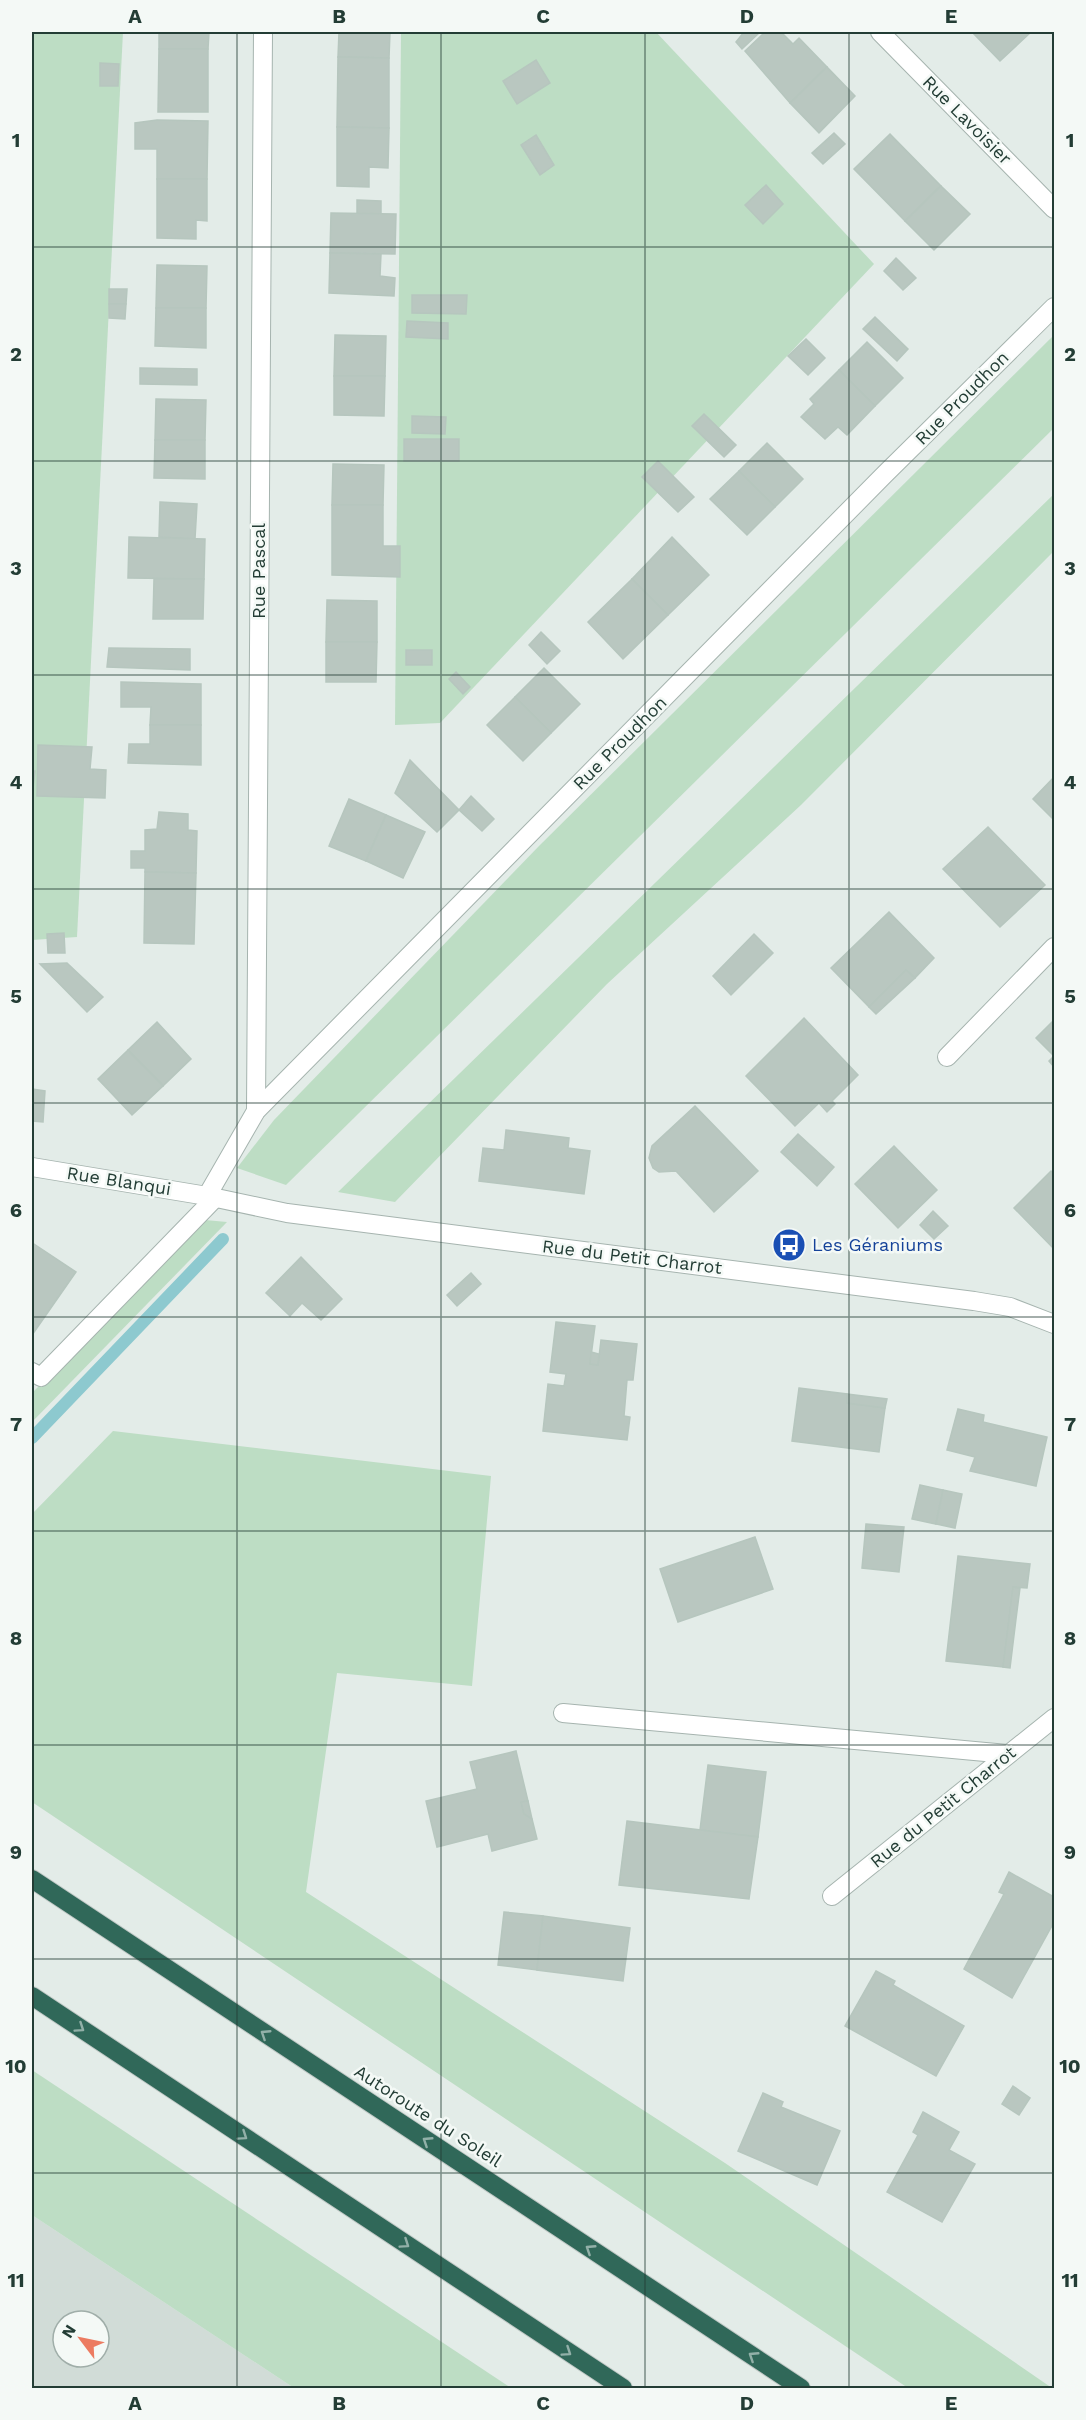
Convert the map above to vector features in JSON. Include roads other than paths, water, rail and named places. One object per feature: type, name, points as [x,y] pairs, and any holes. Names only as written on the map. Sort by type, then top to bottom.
[{"type":"highway","name":"Autoroute du Soleil","points":[[32,1880],[801,2388]]},
{"type":"highway","points":[[32,1996],[623,2388]]},
{"type":"street","name":"Rue Pascal","points":[[256,1111],[263,32]]},
{"type":"street","name":"Rue Lavoisier","points":[[880,32],[1054,209]]},
{"type":"street","name":"Rue Proudhon","points":[[32,1372],[41,1377],[211,1197],[256,1111],[876,483],[1054,307]]},
{"type":"street","points":[[948,1057],[1054,947]]},
{"type":"street","name":"Rue Blanqui","points":[[32,1167],[211,1197]]},
{"type":"street","name":"Rue du Petit Charrot","points":[[211,1197],[287,1213],[974,1301],[1010,1307],[1054,1324]]},
{"type":"street","points":[[563,1713],[1007,1754]]},
{"type":"street","name":"Rue du Petit Charrot","points":[[832,1896],[1054,1718]]},
{"type":"waterway","points":[[32,1438],[223,1239]]},
{"type":"place","name":"Les Géraniums","points":[[789,1245]]}]
